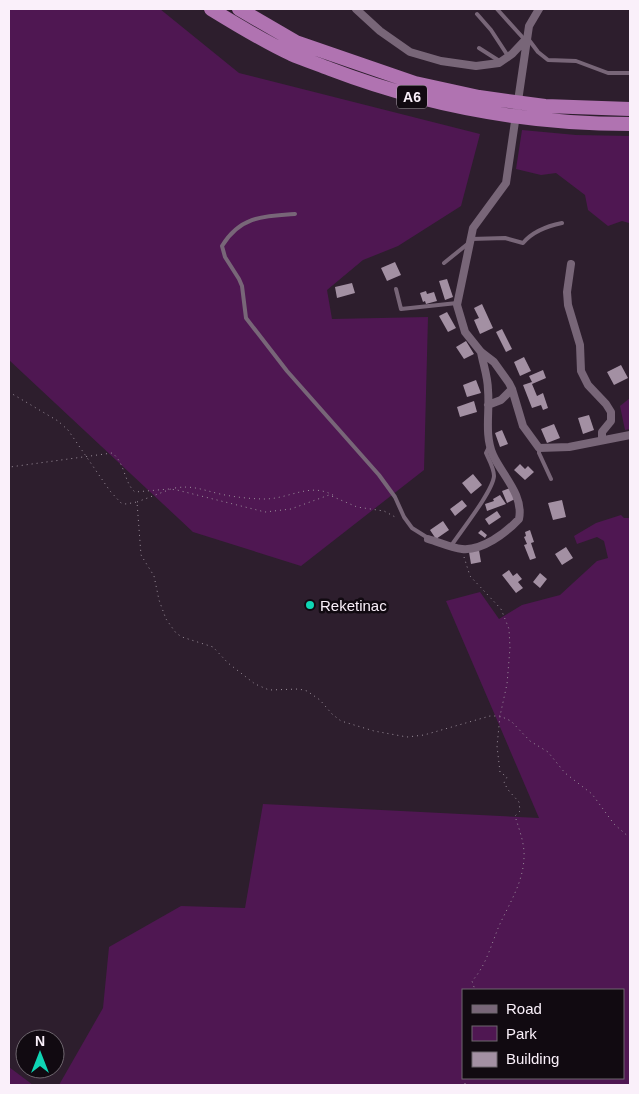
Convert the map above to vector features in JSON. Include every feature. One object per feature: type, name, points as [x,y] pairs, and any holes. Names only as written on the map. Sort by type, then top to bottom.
[{"type":"highway","name":"A6","points":[[211,9],[291,54],[414,97],[480,112],[534,119],[630,124]]},
{"type":"highway","name":"A6","points":[[239,9],[296,42],[415,83],[479,97],[545,106],[630,109]]},
{"type":"street","points":[[356,9],[380,31],[410,52],[441,61],[476,66],[501,62],[526,39]]},
{"type":"street","points":[[539,9],[529,26],[526,39],[506,183],[473,228],[457,303],[460,321],[465,332],[481,352],[494,362],[512,389],[523,426],[539,448],[569,447],[630,435]]},
{"type":"street","points":[[571,264],[567,292],[568,304],[580,345],[581,371],[588,385],[611,412],[611,421],[602,432],[602,440]]},
{"type":"street","points":[[428,539],[462,549],[480,546],[493,540],[519,519],[520,508],[518,499],[493,455],[490,445],[488,389],[481,352]]},
{"type":"street","points":[[488,405],[501,400],[512,389]]},
{"type":"lane","points":[[497,9],[548,60],[555,62],[576,61],[608,73],[630,73]]},
{"type":"lane","points":[[477,14],[509,56]]},
{"type":"lane","points":[[479,48],[501,62]]},
{"type":"lane","points":[[295,214],[263,216],[242,223],[228,235],[222,246],[225,257],[240,278],[246,318],[287,371],[379,474],[395,497],[404,517],[412,528],[428,539]]},
{"type":"lane","points":[[444,263],[470,240],[505,238],[523,243],[543,228],[562,223]]},
{"type":"lane","points":[[396,289],[400,309],[457,303]]},
{"type":"lane","points":[[451,546],[475,512],[494,477],[492,466],[486,453],[490,445]]},
{"type":"lane","points":[[539,448],[539,453],[551,479]]},
{"type":"path","points":[[9,392],[63,426],[75,438],[85,456],[110,491],[116,498],[126,504],[184,486],[198,487],[219,494],[264,499],[322,490],[358,507],[392,514],[412,528]]},
{"type":"path","points":[[9,470],[10,467],[112,453],[134,492],[172,489],[265,512],[291,509],[329,496],[339,498]]},
{"type":"path","points":[[137,502],[142,555],[154,576],[159,600],[170,626],[182,637],[214,646],[228,663],[255,684],[269,690],[307,691],[320,700],[341,721],[374,731],[407,737],[424,735],[490,716],[500,716],[511,721],[530,741],[548,752],[565,773],[592,794],[614,824],[630,838]]},
{"type":"path","points":[[462,549],[470,576],[500,609],[509,628],[510,648],[507,684],[500,716],[497,746],[500,772],[507,777],[504,783],[519,802],[520,811],[515,816],[524,857],[519,884],[481,971],[472,981],[475,989]]},
{"type":"green space","points":[[9,9],[160,9],[239,73],[480,134],[461,206],[398,246],[363,260],[327,290],[332,319],[428,317],[424,470],[301,566],[193,532],[9,360]]},
{"type":"green space","points":[[522,130],[576,135],[630,136],[630,227],[629,223],[622,221],[608,226],[588,210],[585,195],[556,173],[541,175],[516,169]]},
{"type":"green space","points":[[630,398],[630,429],[625,430],[620,406]]},
{"type":"green space","points":[[621,515],[624,518],[630,518],[630,1085],[59,1085],[62,1079],[65,1079],[65,1074],[103,1008],[109,947],[181,906],[245,908],[263,804],[539,818],[446,601],[480,592],[499,619],[522,605],[560,595],[597,561],[608,558],[604,541],[597,537],[577,544],[574,536],[596,523]]},
{"type":"green space","points":[[9,1067],[15,1072],[15,1079],[25,1079],[33,1085],[9,1085]]},
{"type":"building","points":[[395,262],[401,275],[387,281],[381,268]]},
{"type":"building","points":[[447,279],[453,297],[445,300],[439,281]]},
{"type":"building","points":[[352,283],[355,293],[337,298],[335,287]]},
{"type":"building","points":[[426,291],[427,294],[434,292],[437,301],[426,304],[425,301],[423,302],[420,293]]},
{"type":"building","points":[[482,304],[493,328],[480,334],[474,320],[479,318],[474,308]]},
{"type":"building","points":[[447,312],[456,328],[448,332],[439,316]]},
{"type":"building","points":[[502,329],[512,349],[506,352],[496,332]]},
{"type":"building","points":[[466,341],[474,354],[464,359],[456,347]]},
{"type":"building","points":[[524,357],[531,371],[520,376],[514,362]]},
{"type":"building","points":[[621,365],[628,378],[614,385],[607,372]]},
{"type":"building","points":[[543,370],[546,378],[532,384],[537,396],[543,393],[548,408],[543,410],[541,405],[532,408],[523,385],[532,382],[529,376]]},
{"type":"building","points":[[476,380],[481,393],[467,397],[463,385]]},
{"type":"building","points":[[474,401],[477,412],[460,417],[457,407]]},
{"type":"building","points":[[589,415],[594,430],[583,434],[578,418]]},
{"type":"building","points":[[554,424],[560,438],[547,443],[541,429]]},
{"type":"building","points":[[502,430],[508,444],[500,447],[495,433]]},
{"type":"building","points":[[520,464],[525,469],[528,466],[534,472],[525,480],[514,470]]},
{"type":"building","points":[[473,474],[482,485],[471,494],[462,483]]},
{"type":"building","points":[[510,488],[515,499],[507,503],[502,491]]},
{"type":"building","points":[[500,495],[506,504],[487,511],[485,504],[494,501],[493,499]]},
{"type":"building","points":[[462,500],[467,506],[455,516],[450,509]]},
{"type":"building","points":[[562,500],[566,517],[553,520],[548,503]]},
{"type":"building","points":[[497,511],[501,517],[489,525],[485,519]]},
{"type":"building","points":[[443,521],[449,530],[436,539],[430,530]]},
{"type":"building","points":[[481,530],[487,535],[485,538],[478,533]]},
{"type":"building","points":[[530,530],[534,542],[531,543],[536,558],[530,560],[524,545],[527,544],[524,537],[526,536],[525,532]]},
{"type":"building","points":[[566,547],[573,558],[562,565],[555,554]]},
{"type":"building","points":[[479,550],[481,562],[471,564],[469,552]]},
{"type":"building","points":[[509,570],[513,576],[517,573],[522,579],[518,582],[523,588],[516,593],[502,575]]},
{"type":"building","points":[[540,573],[547,579],[540,588],[533,582]]},
{"type":"place","name":"Reketinac","points":[[310,605]]}]
